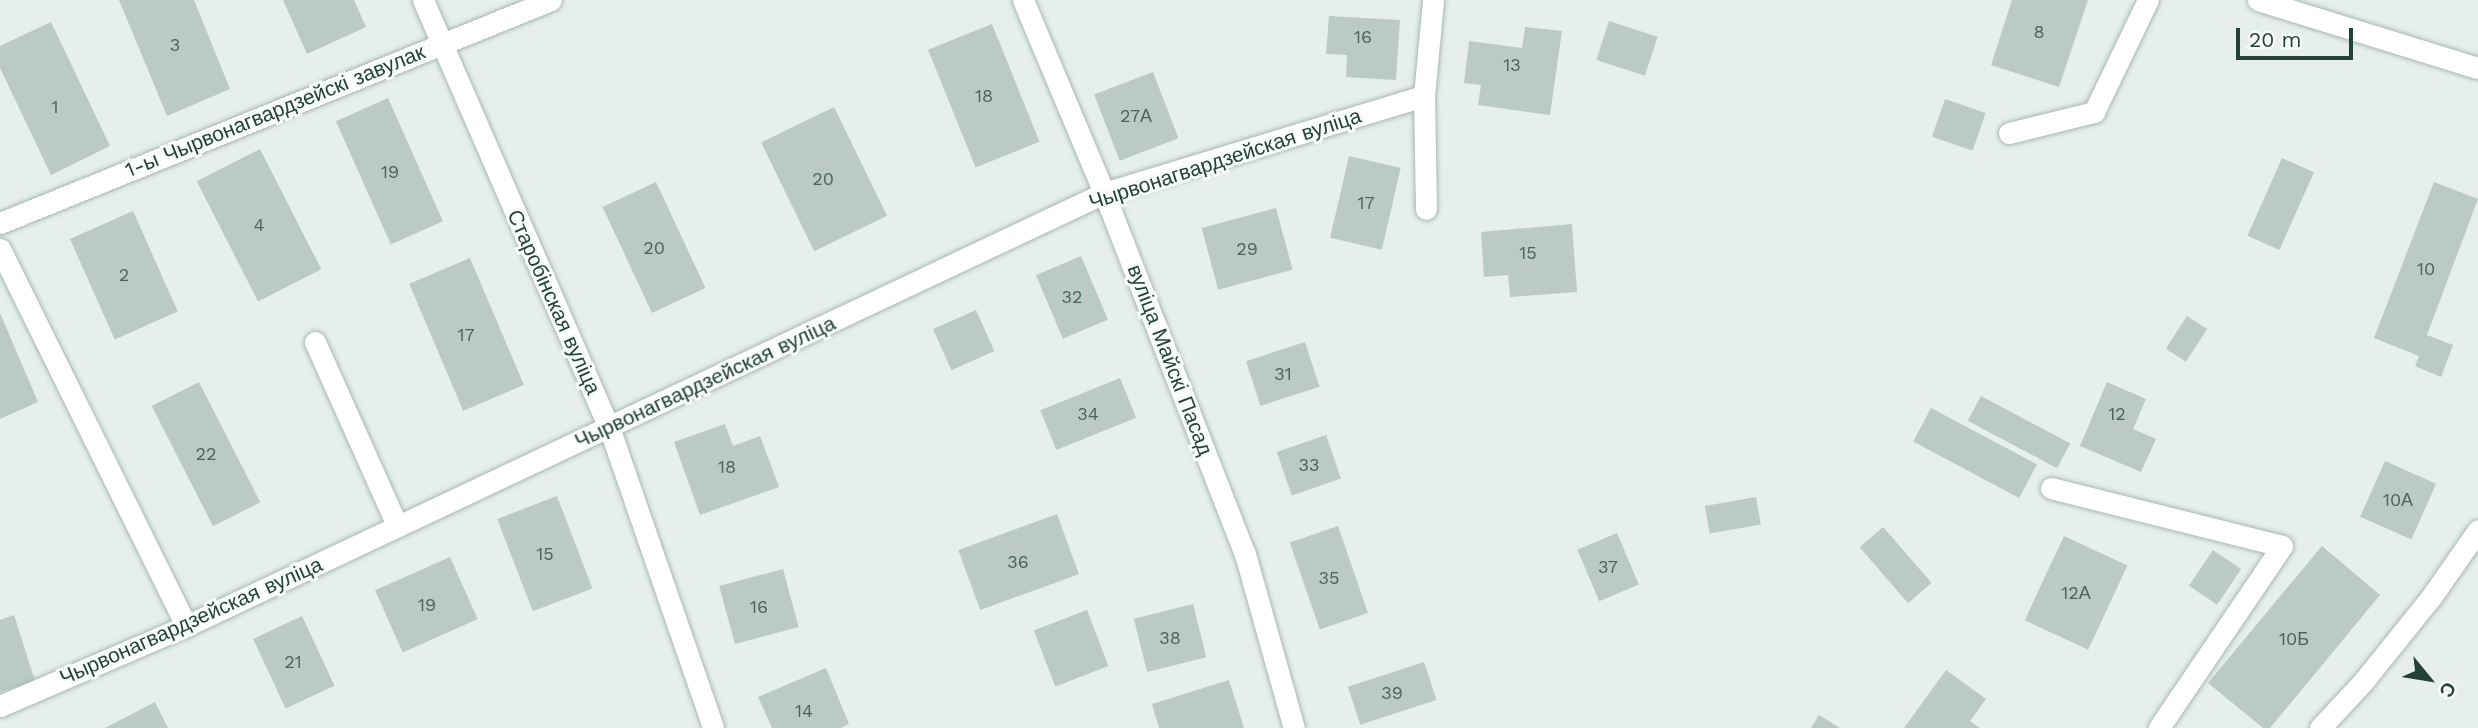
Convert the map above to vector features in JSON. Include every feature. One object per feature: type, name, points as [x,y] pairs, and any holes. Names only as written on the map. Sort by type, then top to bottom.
[{"type":"street","name":"Старобінская вуліца","points":[[423,0],[609,427],[713,728]]},
{"type":"street","name":"1-ы Чырвонагвардзейскі завулак","points":[[0,223],[551,0]]},
{"type":"street","name":"вуліца Майскі Пасад","points":[[1023,0],[1104,193],[1245,554],[1294,728]]},
{"type":"street","points":[[1426,209],[1424,96],[1433,0]]},
{"type":"street","points":[[2008,133],[2094,112],[2148,0]]},
{"type":"street","points":[[2258,0],[2478,68]]},
{"type":"street","name":"Чырвонагвардзейская вуліца","points":[[0,706],[186,626],[1104,193],[1424,96]]},
{"type":"street","points":[[0,249],[186,626]]},
{"type":"street","points":[[315,342],[397,525]]},
{"type":"street","points":[[2051,488],[2283,546],[2159,728]]},
{"type":"street","points":[[2320,728],[2362,683],[2432,596],[2478,530]]},
{"type":"building","points":[[119,0],[194,0],[230,89],[167,116]]},
{"type":"building","points":[[283,0],[354,0],[366,27],[307,54]]},
{"type":"building","points":[[2012,0],[2088,0],[2059,87],[1991,65]]},
{"type":"building","points":[[1329,16],[1400,20],[1396,80],[1346,77],[1347,55],[1326,54]]},
{"type":"building","points":[[1609,21],[1658,37],[1645,76],[1596,60]]},
{"type":"building","points":[[51,22],[110,146],[51,175],[0,68],[0,46]]},
{"type":"building","points":[[992,24],[1040,142],[976,168],[928,50]]},
{"type":"building","points":[[1525,27],[1562,31],[1550,115],[1478,105],[1481,85],[1464,83],[1469,41],[1522,48]]},
{"type":"building","points":[[1153,72],[1178,138],[1120,161],[1094,95]]},
{"type":"building","points":[[388,98],[443,221],[391,245],[336,121]]},
{"type":"building","points":[[1945,99],[1986,113],[1973,151],[1932,137]]},
{"type":"building","points":[[834,107],[887,216],[814,251],[761,143]]},
{"type":"building","points":[[260,149],[321,269],[258,302],[197,181]]},
{"type":"building","points":[[1349,156],[1401,168],[1382,250],[1330,238]]},
{"type":"building","points":[[2282,158],[2314,172],[2279,250],[2247,236]]},
{"type":"building","points":[[656,182],[705,288],[652,313],[603,207]]},
{"type":"building","points":[[2434,182],[2478,199],[2427,335],[2453,345],[2441,377],[2415,366],[2419,356],[2374,338]]},
{"type":"building","points":[[1276,208],[1293,270],[1218,290],[1202,228]]},
{"type":"building","points":[[133,211],[178,311],[115,340],[70,239]]},
{"type":"building","points":[[1572,224],[1577,292],[1510,297],[1508,275],[1484,277],[1481,232]]},
{"type":"building","points":[[1081,256],[1108,320],[1063,339],[1036,275]]},
{"type":"building","points":[[470,258],[524,385],[463,411],[409,284]]},
{"type":"building","points":[[976,310],[994,351],[951,370],[933,329]]},
{"type":"building","points":[[0,313],[38,402],[0,419]]},
{"type":"building","points":[[2187,316],[2207,329],[2186,362],[2166,349]]},
{"type":"building","points":[[1305,342],[1320,387],[1261,406],[1246,361]]},
{"type":"building","points":[[1120,378],[1136,418],[1056,450],[1040,410]]},
{"type":"building","points":[[199,382],[260,502],[213,526],[152,406]]},
{"type":"building","points":[[2107,382],[2146,399],[2133,429],[2156,439],[2141,472],[2080,446]]},
{"type":"building","points":[[1981,396],[2070,443],[2057,468],[1968,421]]},
{"type":"building","points":[[1931,408],[2037,464],[2019,498],[1913,442]]},
{"type":"building","points":[[725,424],[733,446],[760,436],[779,487],[700,515],[674,442]]},
{"type":"building","points":[[1326,435],[1341,478],[1292,495],[1277,452]]},
{"type":"building","points":[[2385,461],[2436,484],[2411,540],[2360,517]]},
{"type":"building","points":[[557,496],[592,588],[533,611],[497,519]]},
{"type":"building","points":[[1756,497],[1761,525],[1710,534],[1705,506]]},
{"type":"building","points":[[1057,514],[1079,574],[980,610],[958,550]]},
{"type":"building","points":[[1338,526],[1368,613],[1320,630],[1290,543]]},
{"type":"building","points":[[1883,527],[1932,583],[1908,603],[1860,547]]},
{"type":"building","points":[[1617,533],[1639,585],[1599,601],[1577,550]]},
{"type":"building","points":[[2064,536],[2127,566],[2088,650],[2025,620]]},
{"type":"building","points":[[2322,546],[2380,595],[2270,728],[2263,728],[2208,683]]},
{"type":"building","points":[[2213,550],[2241,569],[2217,605],[2189,586]]},
{"type":"building","points":[[450,557],[478,619],[403,652],[375,590]]},
{"type":"building","points":[[783,569],[799,627],[735,644],[719,586]]},
{"type":"building","points":[[1193,604],[1206,657],[1147,672],[1134,619]]},
{"type":"building","points":[[1087,610],[1109,666],[1055,686],[1034,630]]},
{"type":"building","points":[[14,615],[35,681],[0,692],[0,620]]},
{"type":"building","points":[[302,616],[335,686],[286,709],[253,639]]},
{"type":"building","points":[[1424,662],[1436,700],[1360,725],[1348,687]]},
{"type":"building","points":[[826,668],[849,724],[841,728],[772,728],[758,697]]},
{"type":"building","points":[[1946,670],[1986,699],[1970,721],[1980,728],[1904,728]]},
{"type":"building","points":[[1229,680],[1244,728],[1159,728],[1152,704]]},
{"type":"building","points":[[155,702],[168,728],[105,728]]},
{"type":"building","points":[[1819,715],[1840,728],[1811,728]]}]
